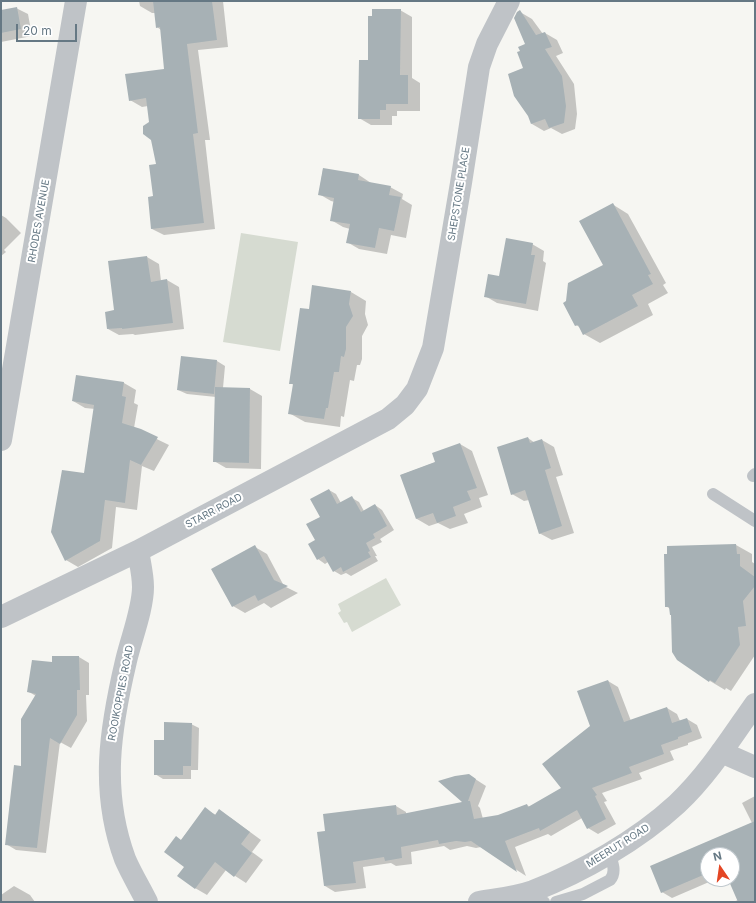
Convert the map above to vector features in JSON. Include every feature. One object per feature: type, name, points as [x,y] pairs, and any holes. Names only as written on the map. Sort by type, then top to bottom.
[{"type":"street","name":"RHODES AVENUE","points":[[1,440],[76,1]]},
{"type":"street","name":"SHEPSTONE PLACE","points":[[417,389],[427,365],[435,334],[479,67],[486,44],[509,1]]},
{"type":"street","name":"STARR ROAD","points":[[1,617],[138,551],[388,419],[406,405],[417,389]]},
{"type":"street","name":"ROOIKOPPIES ROAD","points":[[138,551],[142,569],[143,589],[122,678],[111,737],[109,782],[112,806],[120,843],[126,860],[147,902]]},
{"type":"street","name":"MEERUT ROAD","points":[[479,902],[538,896],[609,852],[633,839],[678,804],[711,767],[755,704]]},
{"type":"street","points":[[721,752],[755,767]]},
{"type":"lane","points":[[713,494],[755,521]]},
{"type":"lane","points":[[556,902],[583,894],[607,882],[612,877],[613,868],[609,852]]},
{"type":"shaded area","points":[[241,233],[298,242],[280,351],[223,342]]},
{"type":"shaded area","points":[[386,578],[401,605],[352,632],[347,622],[344,623],[338,613],[341,611],[338,604]]},
{"type":"building","points":[[153,1],[212,1],[217,40],[187,44],[198,133],[193,134],[204,223],[151,229],[148,197],[153,196],[149,165],[156,164],[151,140],[143,134],[143,126],[149,122],[146,98],[129,101],[125,74],[164,69],[160,27],[156,28]]},
{"type":"building","points":[[17,7],[21,29],[1,33],[1,10]]},
{"type":"building","points":[[372,9],[401,9],[400,75],[408,75],[408,104],[386,104],[386,110],[380,110],[380,119],[358,119],[359,60],[368,60],[368,16],[372,16]]},
{"type":"building","points":[[520,10],[536,35],[545,32],[552,47],[545,49],[562,76],[566,106],[564,123],[549,128],[545,119],[531,124],[528,116],[514,96],[508,74],[523,68],[517,52],[520,51],[518,47],[525,44],[514,18]]},
{"type":"building","points":[[323,168],[359,174],[358,180],[391,186],[389,195],[401,197],[394,231],[379,228],[375,248],[346,243],[350,224],[330,221],[334,198],[318,195]]},
{"type":"building","points":[[613,203],[651,274],[648,275],[653,284],[632,295],[638,306],[583,335],[578,325],[575,326],[563,303],[566,301],[568,283],[603,265],[579,221]]},
{"type":"building","points":[[506,238],[533,243],[531,255],[535,255],[526,304],[484,297],[488,274],[499,276]]},
{"type":"building","points":[[147,256],[151,282],[167,279],[173,323],[122,329],[107,329],[105,312],[114,310],[108,261]]},
{"type":"building","points":[[312,285],[351,291],[349,304],[353,316],[346,327],[346,349],[344,357],[341,356],[339,372],[334,372],[328,408],[326,408],[324,419],[288,414],[293,384],[289,384],[300,308],[309,309]]},
{"type":"building","points":[[181,356],[217,360],[214,394],[177,390]]},
{"type":"building","points":[[76,375],[124,382],[122,396],[126,397],[122,423],[141,429],[158,437],[141,465],[130,460],[125,503],[105,500],[100,541],[65,561],[51,532],[62,470],[84,473],[94,405],[72,401]]},
{"type":"building","points":[[215,387],[250,388],[249,463],[213,462]]},
{"type":"building","points":[[528,437],[530,443],[542,439],[551,468],[545,470],[562,526],[539,534],[525,490],[511,495],[497,447]]},
{"type":"building","points":[[460,443],[477,488],[467,491],[471,500],[453,507],[456,516],[437,523],[433,513],[416,519],[400,475],[435,462],[432,453]]},
{"type":"building","points":[[329,489],[337,504],[352,496],[361,512],[375,504],[387,526],[373,534],[375,538],[366,543],[371,557],[343,572],[341,567],[333,572],[324,556],[317,560],[308,544],[315,540],[306,524],[320,517],[310,499]]},
{"type":"building","points":[[736,544],[737,554],[740,554],[740,566],[755,577],[755,586],[743,601],[746,626],[738,627],[740,645],[715,683],[710,680],[709,682],[677,660],[672,652],[671,615],[669,607],[665,607],[664,554],[667,554],[667,546]]},
{"type":"building","points":[[255,545],[274,580],[288,586],[258,601],[255,595],[232,607],[211,569]]},
{"type":"building","points":[[52,656],[79,656],[80,690],[77,690],[77,715],[60,744],[50,738],[37,848],[5,845],[14,765],[21,766],[21,719],[36,694],[27,692],[32,660],[52,662]]},
{"type":"building","points":[[608,680],[624,722],[667,707],[672,723],[687,718],[692,732],[661,745],[664,754],[629,767],[632,773],[592,788],[597,795],[595,796],[606,819],[587,829],[577,810],[540,831],[539,828],[505,841],[517,872],[471,841],[456,841],[439,844],[438,840],[401,847],[402,858],[385,861],[384,857],[353,862],[356,883],[324,886],[317,832],[325,831],[323,814],[396,805],[397,815],[462,802],[438,781],[469,774],[476,779],[468,801],[470,801],[474,819],[498,815],[527,804],[528,807],[561,788],[542,764],[590,726],[577,691]]},
{"type":"building","points":[[164,722],[192,723],[191,766],[183,766],[183,775],[154,775],[154,740],[164,740]]},
{"type":"building","points":[[205,807],[215,815],[219,809],[250,832],[241,844],[252,853],[234,877],[215,862],[195,889],[177,876],[184,867],[164,852],[176,836],[181,840]]},
{"type":"building","points":[[755,821],[755,902],[738,902],[731,887],[740,887],[740,847],[700,847],[700,876],[661,893],[650,866]]}]
